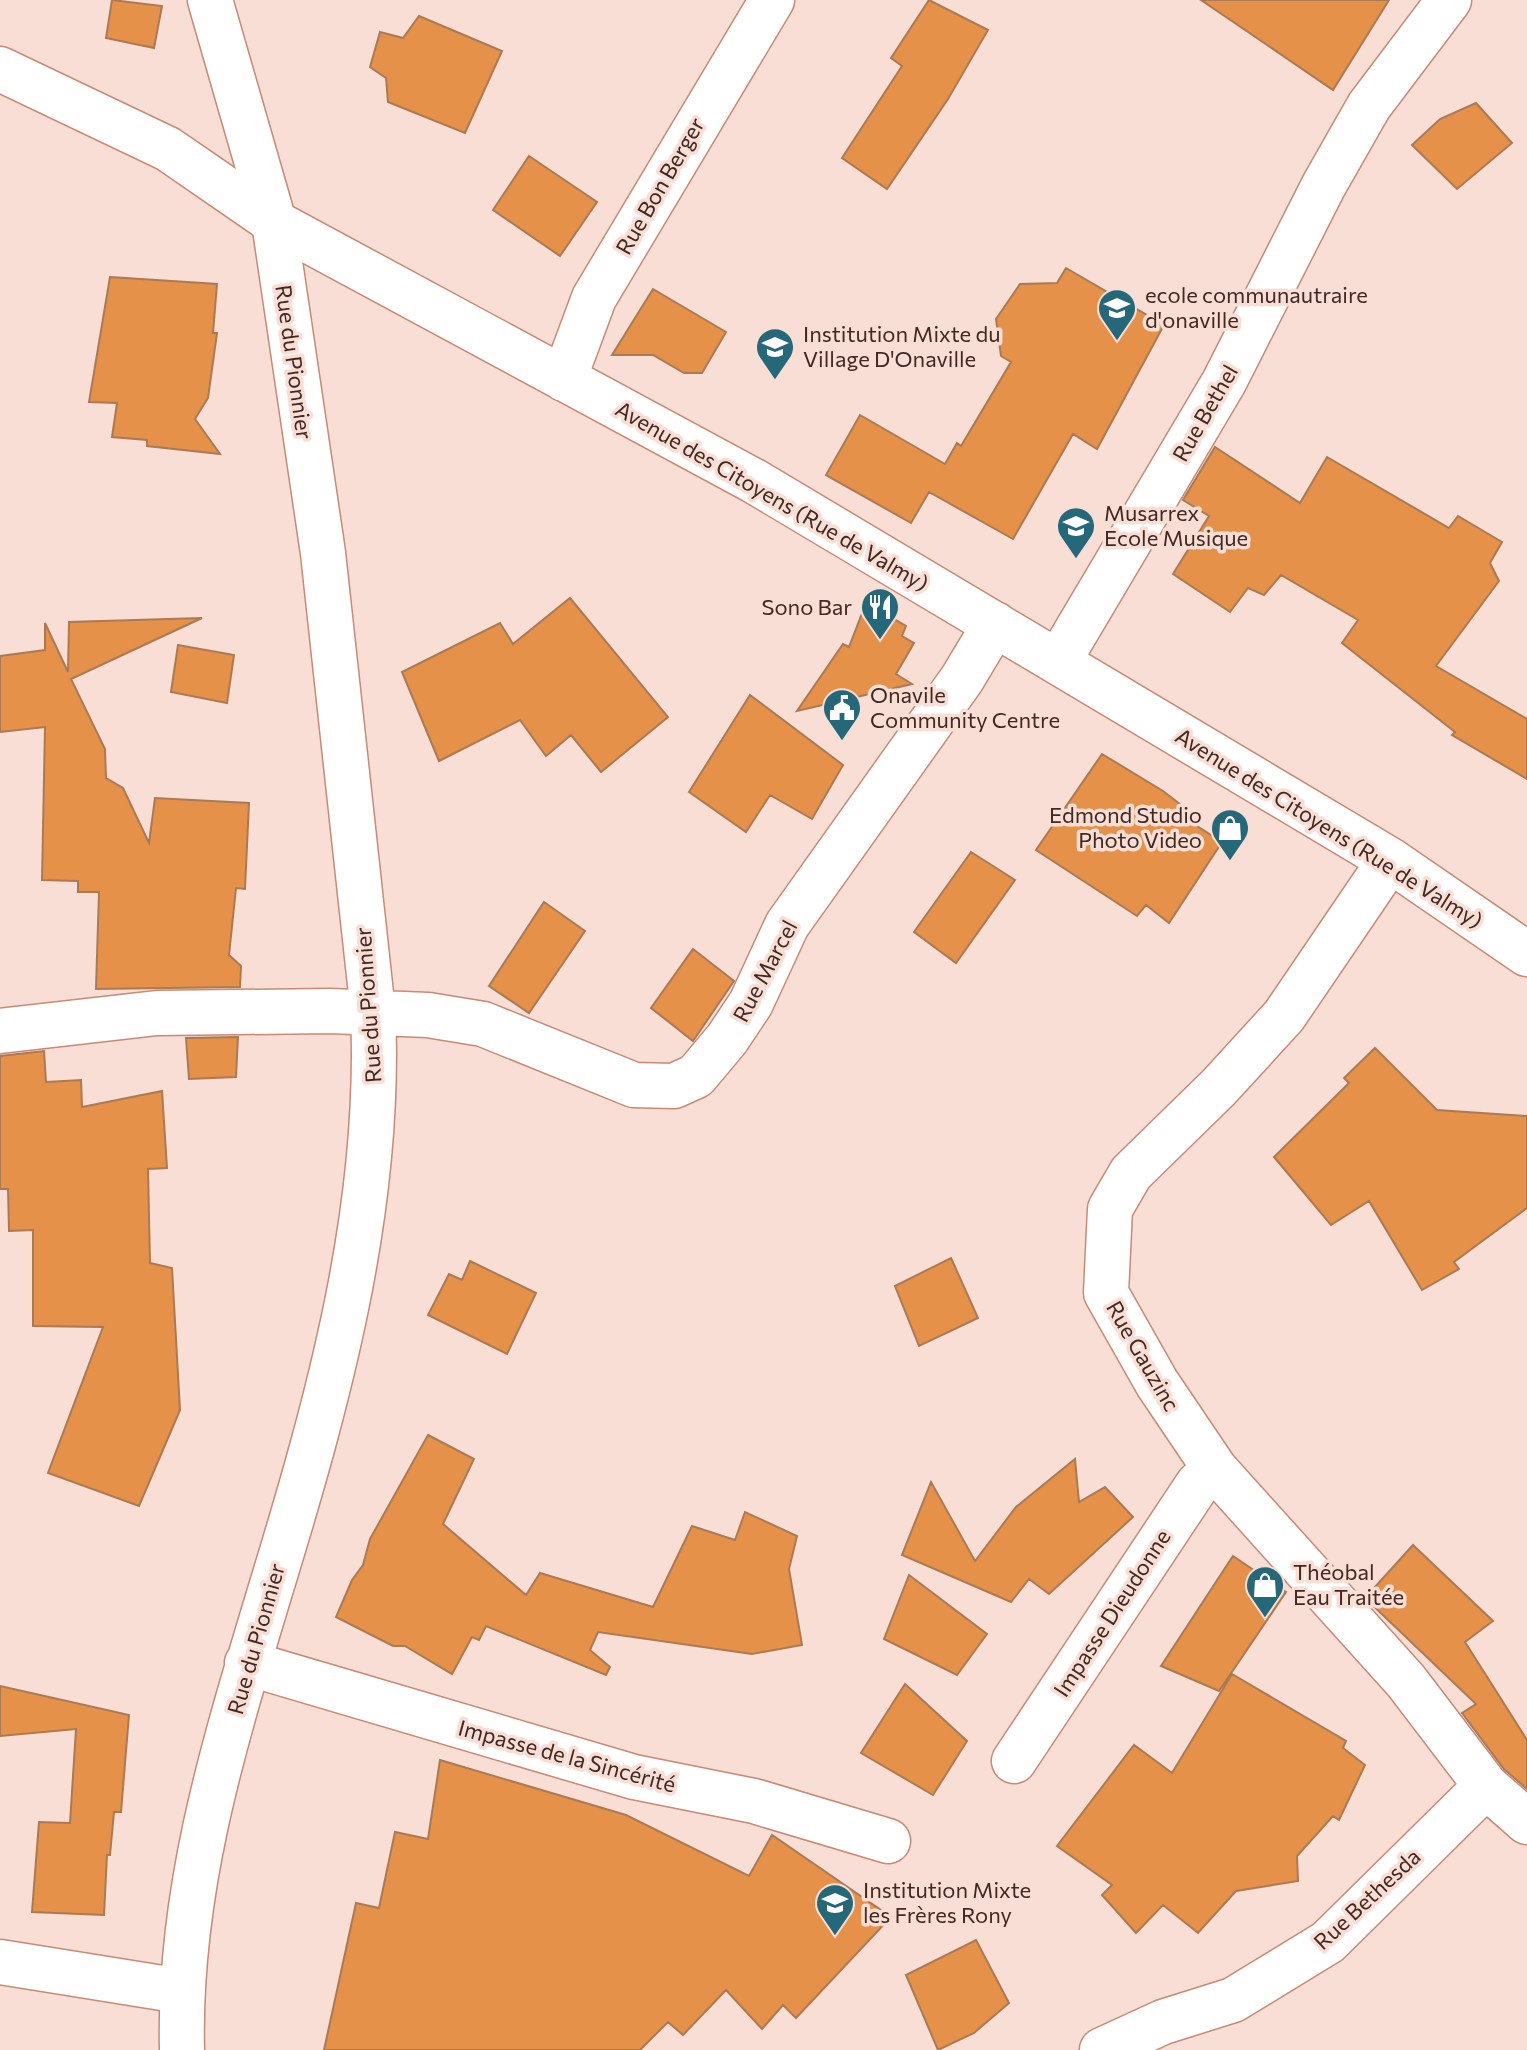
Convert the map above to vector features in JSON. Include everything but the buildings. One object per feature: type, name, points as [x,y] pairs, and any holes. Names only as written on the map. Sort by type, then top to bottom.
[{"type":"street","name":"Rue du Pionnier","points":[[182,2050],[181,1991],[189,1901],[247,1663],[280,1558],[350,1297],[371,1160],[376,1067],[373,1012],[323,553],[274,222],[210,0]]},
{"type":"street","name":"Rue Bon Berger","points":[[564,379],[594,298],[772,0]]},
{"type":"street","name":"Rue Bethel","points":[[1058,662],[1224,382],[1324,185],[1369,106],[1449,0]]},
{"type":"street","name":"Avenue des Citoyens (Rue de Valmy)","points":[[0,69],[168,149],[274,222],[754,481],[1390,860],[1527,954]]},
{"type":"street","name":"Rue Marcel","points":[[0,1031],[157,1013],[373,1012],[428,1015],[483,1024],[634,1085],[674,1086],[696,1076],[751,1003],[787,925],[938,715],[995,624]]},
{"type":"street","name":"Rue Gauzinc","points":[[1390,860],[1284,1016],[1219,1087],[1131,1173],[1110,1209],[1106,1293],[1157,1383],[1215,1469],[1406,1681],[1486,1786],[1527,1822]]},
{"type":"street","name":"Impasse Dieudonne","points":[[1014,1761],[1198,1484],[1215,1469]]},
{"type":"street","name":"Impasse de la Sincérité","points":[[247,1663],[634,1777],[754,1801],[888,1841]]},
{"type":"street","name":"Rue Bethesda","points":[[1102,2050],[1163,2022],[1233,2000],[1328,1942],[1486,1786]]},
{"type":"street","points":[[0,1962],[181,1991]]},
{"type":"place","name":"ecole communautraire d'onaville","points":[[1117,342]]},
{"type":"place","name":"Institution Mixte du Village D'Onaville","points":[[775,381]]},
{"type":"place","name":"Musarrex Ecole Musique","points":[[1076,560]]},
{"type":"place","name":"Sono Bar","points":[[880,641]]},
{"type":"place","name":"Onavile Community Centre","points":[[842,742]]},
{"type":"place","name":"Edmond Studio Photo Video","points":[[1230,862]]},
{"type":"place","name":"Théobal Eau Traitée","points":[[1265,1619]]},
{"type":"place","name":"Institution Mixte les Frères Rony","points":[[835,1937]]}]
